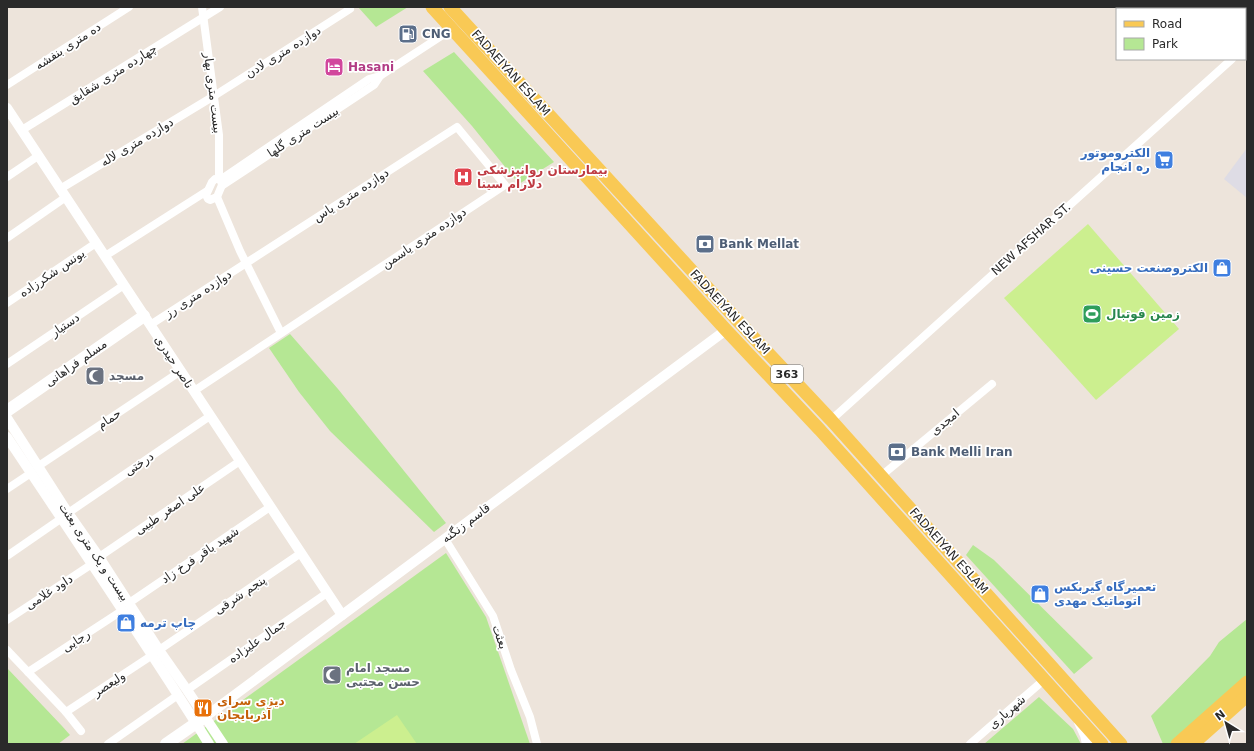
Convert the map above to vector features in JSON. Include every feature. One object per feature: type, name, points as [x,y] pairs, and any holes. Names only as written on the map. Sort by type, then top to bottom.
[{"type":"main road","name":"FADAEIYAN ESLAM","points":[[432,7],[726,330],[820,430],[1102,744]]},
{"type":"main road","name":"FADAEIYAN ESLAM","points":[[450,7],[734,317],[831,420],[1120,744]]},
{"type":"main road","name":"مسلم فراهانی","points":[[7,411],[147,320]]},
{"type":"main road","points":[[1177,744],[1247,682]]},
{"type":"main road","points":[[1193,744],[1247,696]]},
{"type":"main road","points":[[1077,716],[1086,735],[1088,744]]},
{"type":"main road","points":[[166,744],[201,720]]},
{"type":"street","name":"ده متری بنفشه","points":[[7,85],[129,7]]},
{"type":"street","name":"بیست متری بهار","points":[[202,7],[219,135],[220,181]]},
{"type":"street","name":"چهارده متری شقایق","points":[[22,130],[220,7]]},
{"type":"street","name":"دوازده متری لادن","points":[[214,96],[350,10],[348,7]]},
{"type":"street","name":"بیست متری گلها","points":[[207,191],[215,179],[220,181],[374,85],[380,76],[452,29]]},
{"type":"street","name":"NEW AFSHAR ST.","points":[[831,420],[1231,60]]},
{"type":"street","name":"دوازده متری لاله","points":[[7,238],[63,193],[214,96]]},
{"type":"street","name":"ناصر حیدری","points":[[8,111],[342,616]]},
{"type":"street","name":"دوازده متری یاس","points":[[246,263],[456,126]]},
{"type":"street","name":"دوازده متری یاسمن","points":[[281,333],[505,184],[456,126]]},
{"type":"street","points":[[7,177],[38,156]]},
{"type":"street","points":[[194,391],[281,333],[246,263],[216,197],[220,181]]},
{"type":"street","points":[[207,191],[206,195],[208,199],[210,200],[216,197]]},
{"type":"street","points":[[105,256],[207,191]]},
{"type":"street","name":"یونس شکرزاده","points":[[7,303],[96,243]]},
{"type":"street","name":"دوازده متری رز","points":[[147,320],[246,263]]},
{"type":"street","name":"دستیار","points":[[7,364],[124,285]]},
{"type":"street","name":"قاسم زنگنه","points":[[201,720],[726,330]]},
{"type":"street","name":"حمام","points":[[7,489],[181,371]]},
{"type":"street","name":"امجدی","points":[[881,476],[992,384]]},
{"type":"street","name":"درختی","points":[[7,556],[210,416]]},
{"type":"street","name":"بیست و یک متری بعثت","points":[[7,418],[34,470]]},
{"type":"street","name":"بیست و یک متری بعثت","points":[[7,437],[34,470],[96,561],[155,653],[178,696],[223,744]]},
{"type":"street","name":"علی اصغر طیبی","points":[[96,561],[240,461]]},
{"type":"street","name":"شهید باقر فرخ زاد","points":[[126,607],[270,507]]},
{"type":"street","name":"بعثت","points":[[445,539],[492,616],[511,670],[530,717],[537,744]]},
{"type":"street","name":"پنجم شرقی","points":[[155,653],[301,553]]},
{"type":"street","name":"داود غلامی","points":[[7,620],[96,561]]},
{"type":"street","name":"جمال علیزاده","points":[[187,690],[327,593]]},
{"type":"street","name":"رجایی","points":[[28,672],[126,607]]},
{"type":"street","points":[[7,650],[66,712],[80,731]]},
{"type":"street","name":"بیست و یک متری بعثت","points":[[155,653],[187,690],[201,720],[209,744]]},
{"type":"street","name":"ولیعصر","points":[[66,712],[155,653]]},
{"type":"street","name":"شهریاری","points":[[970,744],[1045,680]]},
{"type":"street","points":[[108,744],[178,696]]},
{"type":"shaded area","points":[[1247,148],[1247,198],[1224,179]]},
{"type":"green space","points":[[358,7],[408,7],[376,27]]},
{"type":"green space","points":[[454,52],[554,162],[519,184],[472,126],[423,71]]},
{"type":"green space","name":"زمین فوتبال","points":[[1088,224],[1179,329],[1096,400],[1004,298]]},
{"type":"green space","points":[[290,334],[338,389],[446,523],[434,532],[330,431],[299,392],[269,348]]},
{"type":"green space","points":[[973,545],[994,560],[1093,658],[1074,674],[966,555]]},
{"type":"green space","points":[[446,553],[486,617],[530,744],[182,744]]},
{"type":"green space","points":[[1247,619],[1247,676],[1172,744],[1163,744],[1151,716],[1210,656],[1219,642]]},
{"type":"green space","points":[[7,668],[70,735],[58,744],[7,744]]},
{"type":"green space","points":[[1039,697],[1073,729],[1081,744],[984,744]]},
{"type":"green space","points":[[397,715],[417,744],[354,744]]},
{"type":"place","name":"CNG","points":[[408,34]]},
{"type":"place","name":"Hasani","points":[[334,67]]},
{"type":"place","name":"الکتروموتور ره انجام","points":[[1164,160]]},
{"type":"place","name":"بیمارستان روانپزشکی دلارام سینا","points":[[463,177]]},
{"type":"place","name":"Bank Mellat","points":[[705,244]]},
{"type":"place","name":"الکتروصنعت حسینی","points":[[1222,268]]},
{"type":"place","name":"زمین فوتبال","points":[[1092,314]]},
{"type":"place","name":"مسجد","points":[[95,376]]},
{"type":"place","name":"Bank Melli Iran","points":[[897,452]]},
{"type":"place","name":"تعمیرگاه گیربکس اتوماتیک مهدی","points":[[1040,594]]},
{"type":"place","name":"چاپ ترمه","points":[[126,623]]},
{"type":"place","name":"مسجد امام حسن مجتبی","points":[[332,675]]},
{"type":"place","name":"دیزی سرای آذربایجان","points":[[203,708]]}]
